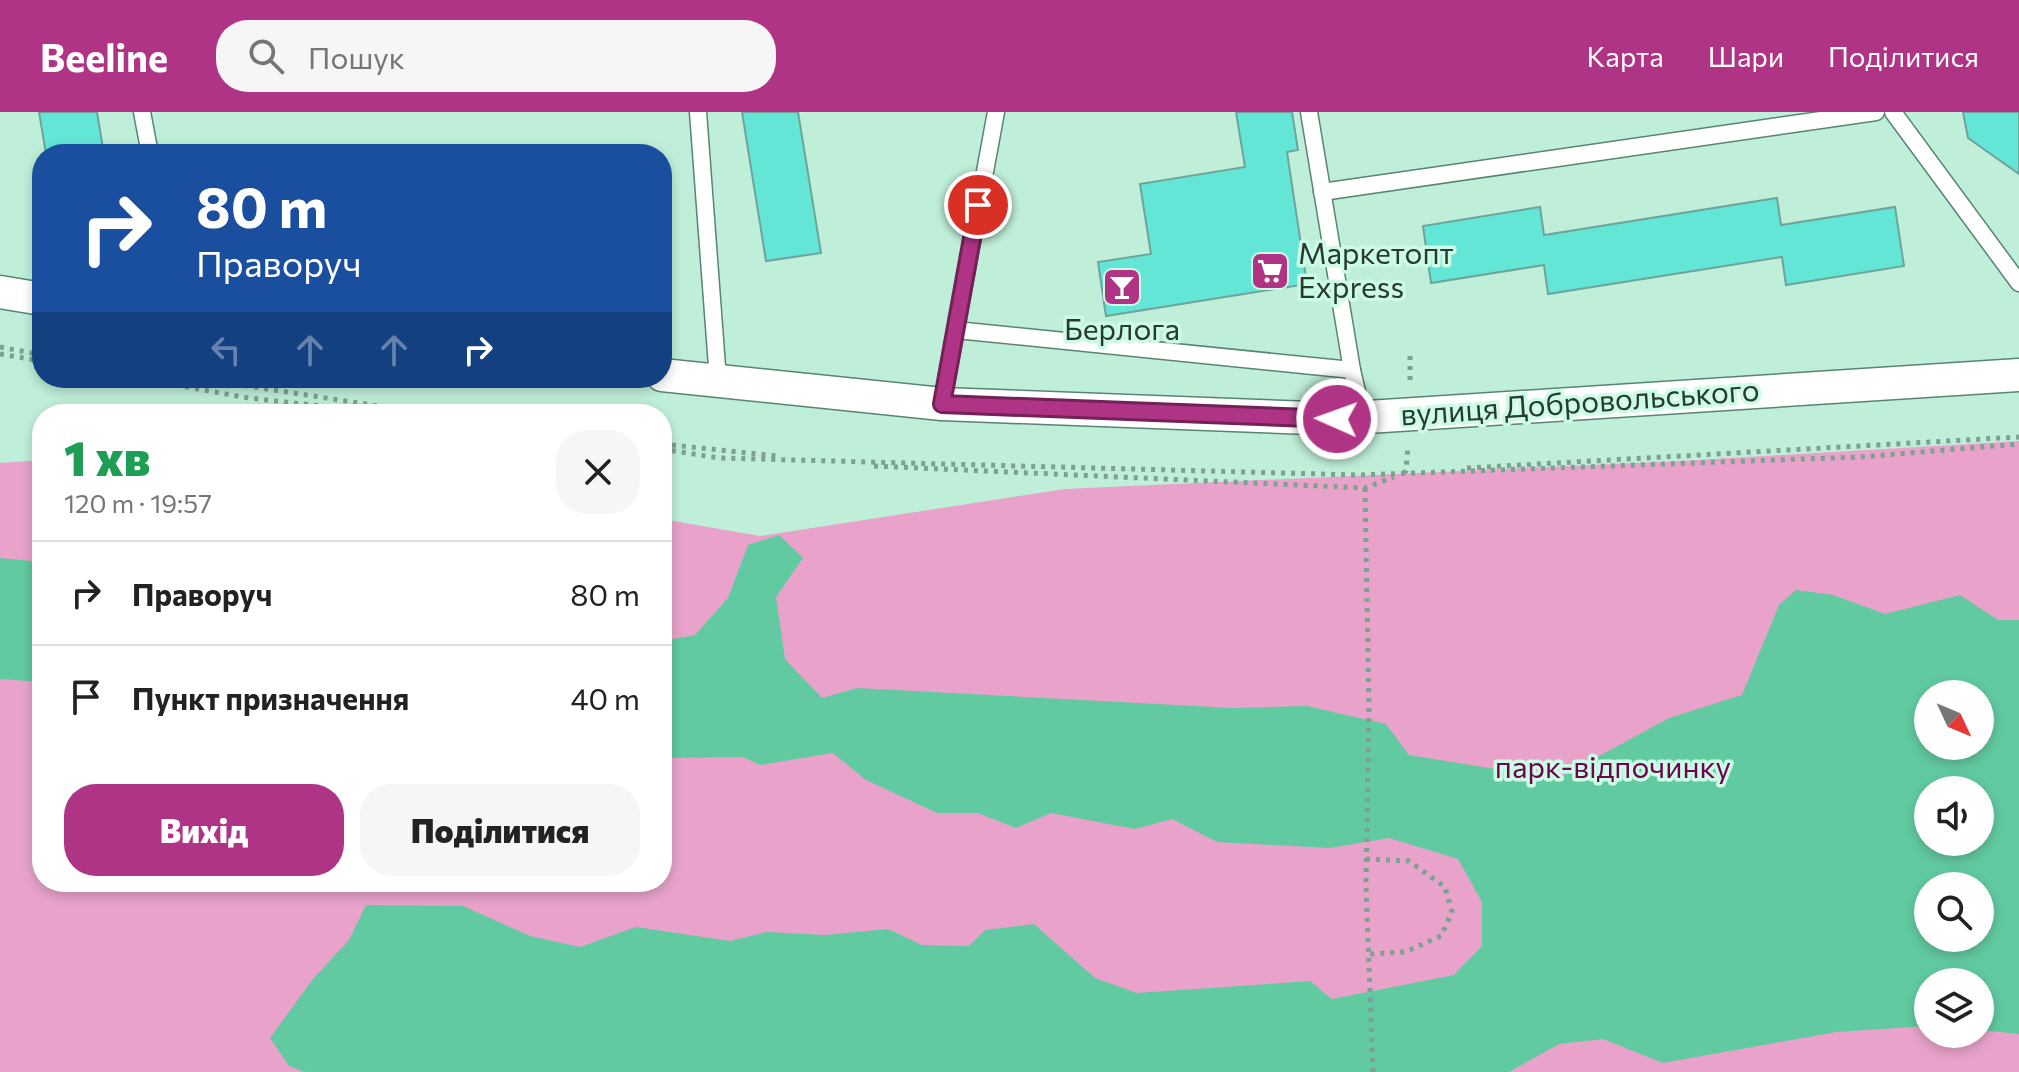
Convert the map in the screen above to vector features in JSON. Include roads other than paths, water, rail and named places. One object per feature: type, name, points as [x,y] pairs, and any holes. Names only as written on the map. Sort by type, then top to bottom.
[{"type":"street","points":[[0,292],[32,297]]},
{"type":"street","name":"вулиця Добровольського","points":[[672,376],[942,404],[1337,419],[2019,375]]},
{"type":"lane","points":[[142,112],[148,144]]},
{"type":"lane","points":[[698,112],[718,380]]},
{"type":"lane","points":[[942,404],[996,112]]},
{"type":"lane","points":[[1309,112],[1352,370],[1363,417]]},
{"type":"lane","points":[[1322,192],[1876,112]]},
{"type":"lane","points":[[1893,112],[2019,283]]},
{"type":"lane","points":[[956,330],[1352,370]]},
{"type":"place","name":"Маркетопт Express","points":[[1270,271]]},
{"type":"place","name":"Берлога","points":[[1122,287]]},
{"type":"park label","name":"парк-відпочинку","points":[[1613,768]]}]
